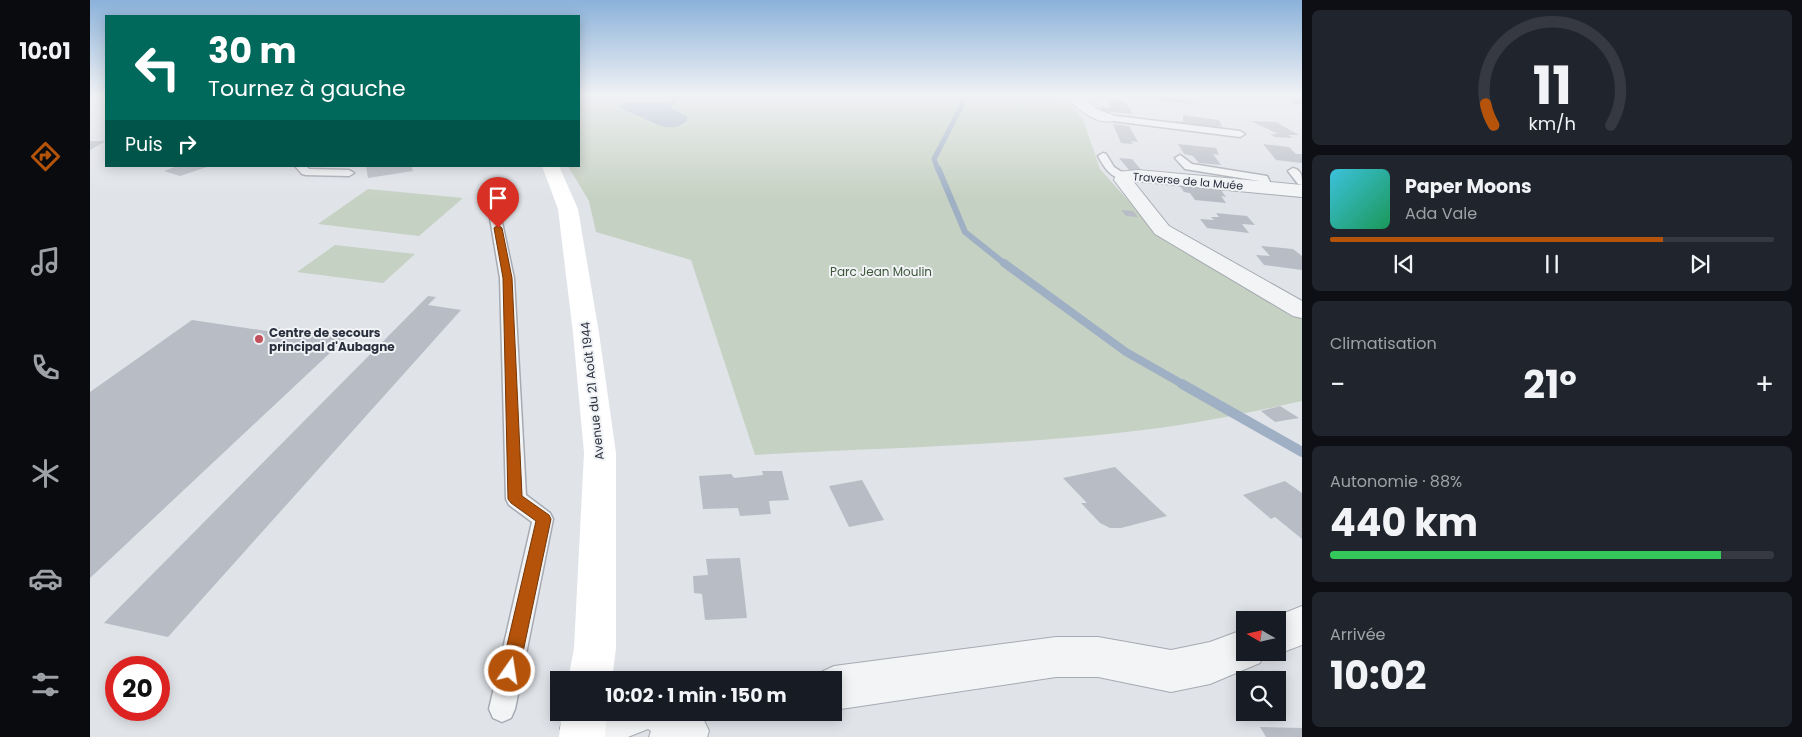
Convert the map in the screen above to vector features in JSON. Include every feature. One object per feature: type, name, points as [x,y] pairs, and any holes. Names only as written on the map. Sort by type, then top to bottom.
[{"type":"main road","name":"Avenue du 21 Août 1944","points":[[550,167],[568,209],[586,333],[600,453],[595,648],[591,671]]},
{"type":"street","name":"Traverse de la Muée","points":[[1302,191],[1138,175],[1123,176],[1123,180],[1162,230],[1302,311]]},
{"type":"street","points":[[1286,632],[1302,625]]},
{"type":"street","points":[[842,687],[1056,657],[1098,657],[1171,671],[1210,663],[1236,653]]},
{"type":"street","points":[[590,729],[612,721]]},
{"type":"lane","points":[[1202,129],[1240,134]]},
{"type":"lane","points":[[1103,156],[1110,170],[1123,176]]},
{"type":"lane","points":[[1180,158],[1189,167],[1263,178],[1268,188]]},
{"type":"lane","points":[[301,167],[306,172],[349,173]]},
{"type":"lane","points":[[1293,171],[1302,182]]},
{"type":"lane","points":[[491,194],[507,278],[516,499],[543,519],[502,708]]},
{"type":"green space","name":"Parc Jean Moulin","points":[[580,129],[1087,129],[1100,169],[1156,232],[1302,315],[1302,401],[1192,423],[1080,437],[987,444],[755,455],[691,260],[596,232],[589,201],[569,167],[580,167]]},
{"type":"green space","points":[[368,189],[463,198],[419,236],[318,224]]},
{"type":"green space","points":[[335,245],[415,254],[383,283],[297,272]]},
{"type":"building","points":[[1115,129],[1131,129],[1138,142],[1131,141],[1133,144],[1121,143]]},
{"type":"building","points":[[1268,129],[1289,129],[1299,135],[1288,135],[1293,138],[1275,137],[1270,134],[1278,134]]},
{"type":"building","points":[[90,141],[105,141],[105,142],[90,150]]},
{"type":"building","points":[[1178,144],[1216,148],[1219,155],[1213,154],[1221,165],[1199,163],[1193,156],[1184,154]]},
{"type":"building","points":[[1263,144],[1289,147],[1296,154],[1302,154],[1302,163],[1276,160]]},
{"type":"building","points":[[1119,158],[1132,159],[1143,172],[1130,171]]},
{"type":"building","points":[[174,167],[207,167],[180,176],[164,171]]},
{"type":"building","points":[[366,167],[411,167],[413,171],[368,178]]},
{"type":"building","points":[[1180,186],[1221,190],[1226,197],[1221,196],[1226,203],[1195,200],[1190,193],[1184,192]]},
{"type":"building","points":[[1121,210],[1133,211],[1138,217],[1126,216]]},
{"type":"building","points":[[1216,213],[1247,216],[1255,225],[1242,224],[1249,233],[1207,228],[1200,219],[1214,220],[1211,217],[1219,217]]},
{"type":"building","points":[[1261,246],[1293,249],[1302,256],[1302,270],[1264,265],[1256,255],[1270,256]]},
{"type":"building","points":[[428,296],[436,297],[428,305],[461,310],[168,637],[104,623]]},
{"type":"building","points":[[192,320],[267,331],[273,327],[347,337],[90,578],[90,392]]},
{"type":"building","points":[[1280,406],[1299,418],[1275,422],[1261,411]]},
{"type":"building","points":[[1115,467],[1167,516],[1121,528],[1110,528],[1100,523],[1081,503],[1087,503],[1063,478]]},
{"type":"building","points":[[762,471],[782,471],[789,500],[769,501],[771,514],[740,516],[738,508],[703,509],[699,476],[731,474],[734,478],[763,475]]},
{"type":"building","points":[[862,480],[884,520],[849,527],[829,486]]},
{"type":"building","points":[[1285,481],[1302,493],[1302,539],[1275,517],[1271,519],[1243,495]]},
{"type":"building","points":[[740,558],[747,618],[705,620],[702,594],[694,593],[693,576],[708,575],[706,559]]},
{"type":"building","points":[[1260,727],[1302,728],[1302,737],[1266,737]]},
{"type":"waterway","points":[[938,170],[934,159],[949,129]]},
{"type":"waterway","points":[[938,168],[965,232],[1005,264]]},
{"type":"waterway","points":[[1004,263],[1126,352],[1184,385]]},
{"type":"waterway","points":[[1182,384],[1302,452]]},
{"type":"place","name":"Centre de secours principal d'Aubagne","points":[[259,339]]},
{"type":"route","points":[[498,228],[507,278],[516,499],[543,519],[510,671]]}]
